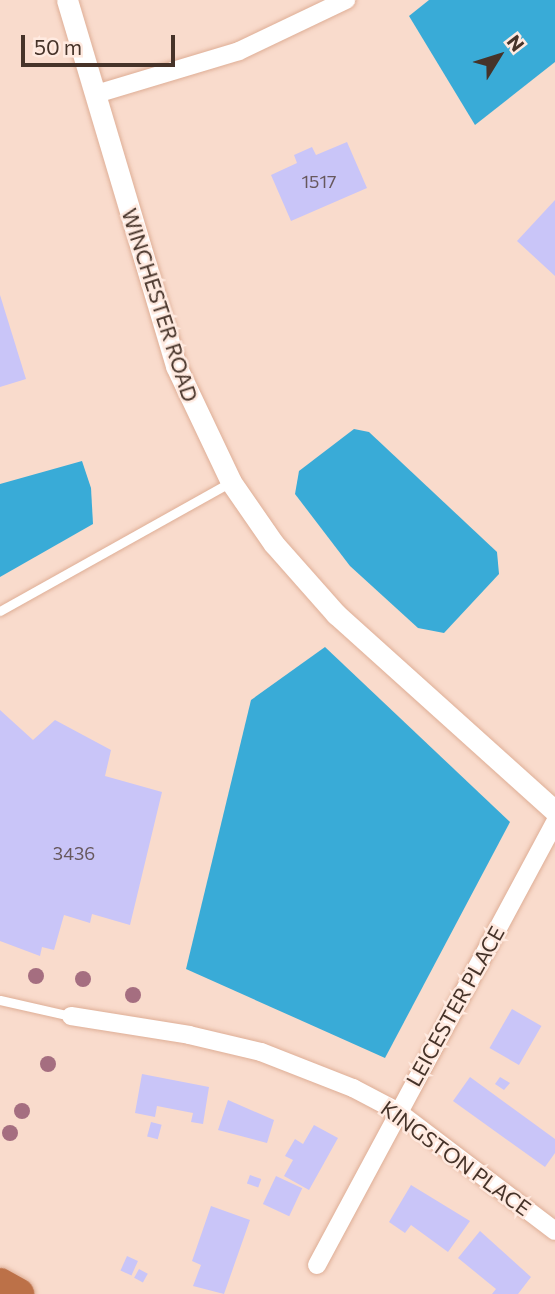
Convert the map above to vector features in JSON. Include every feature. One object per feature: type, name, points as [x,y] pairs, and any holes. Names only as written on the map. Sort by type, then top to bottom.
[{"type":"highway","points":[[0,1284],[18,1294]]},
{"type":"street","name":"WINCHESTER ROAD","points":[[67,0],[176,366],[231,482],[274,544],[335,614],[555,811]]},
{"type":"street","points":[[96,94],[239,51],[346,0]]},
{"type":"street","name":"LEICESTER PLACE","points":[[317,1265],[397,1111],[555,822]]},
{"type":"street","name":"KINGSTON PLACE","points":[[71,1016],[190,1035],[261,1052],[397,1111],[555,1231]]},
{"type":"lane","points":[[0,611],[231,482]]},
{"type":"lane","points":[[0,1000],[71,1016]]},
{"type":"water","points":[[429,0],[555,0],[555,62],[475,125],[409,16]]},
{"type":"water","points":[[354,429],[369,432],[497,552],[499,574],[444,633],[418,628],[350,566],[295,494],[299,471]]},
{"type":"water","points":[[82,461],[91,488],[93,524],[0,577],[0,484]]},
{"type":"water","points":[[325,647],[510,822],[385,1058],[186,969],[251,700]]},
{"type":"building","points":[[347,142],[367,188],[291,221],[271,175],[297,163],[294,155],[312,147],[316,155]]},
{"type":"building","points":[[555,200],[555,276],[517,241]]},
{"type":"building","points":[[0,295],[26,379],[0,387]]},
{"type":"building","points":[[0,710],[33,740],[55,720],[111,750],[105,776],[162,792],[130,925],[92,914],[90,923],[64,915],[54,950],[42,947],[40,956],[0,941]]},
{"type":"building","points":[[512,1009],[541,1026],[519,1065],[490,1048]]},
{"type":"building","points":[[142,1074],[209,1087],[203,1124],[191,1122],[193,1113],[157,1106],[155,1117],[135,1113]]},
{"type":"building","points":[[470,1077],[555,1139],[555,1153],[545,1167],[453,1101]]},
{"type":"building","points":[[500,1077],[510,1083],[504,1090],[495,1084]]},
{"type":"building","points":[[228,1100],[274,1120],[267,1143],[218,1130]]},
{"type":"building","points":[[151,1122],[162,1125],[158,1139],[147,1136]]},
{"type":"building","points":[[314,1125],[338,1138],[309,1190],[284,1176],[293,1160],[285,1156],[295,1139],[303,1144]]},
{"type":"building","points":[[250,1175],[261,1179],[258,1188],[247,1183]]},
{"type":"building","points":[[276,1176],[302,1188],[289,1216],[263,1204]]},
{"type":"building","points":[[411,1185],[470,1221],[448,1252],[411,1225],[405,1233],[389,1222]]},
{"type":"building","points":[[211,1206],[250,1220],[224,1294],[193,1286],[201,1265],[192,1261]]},
{"type":"building","points":[[480,1231],[531,1277],[518,1294],[492,1294],[496,1289],[458,1258]]},
{"type":"building","points":[[127,1256],[138,1261],[131,1275],[120,1271]]},
{"type":"building","points":[[139,1269],[148,1274],[143,1283],[134,1278]]}]
